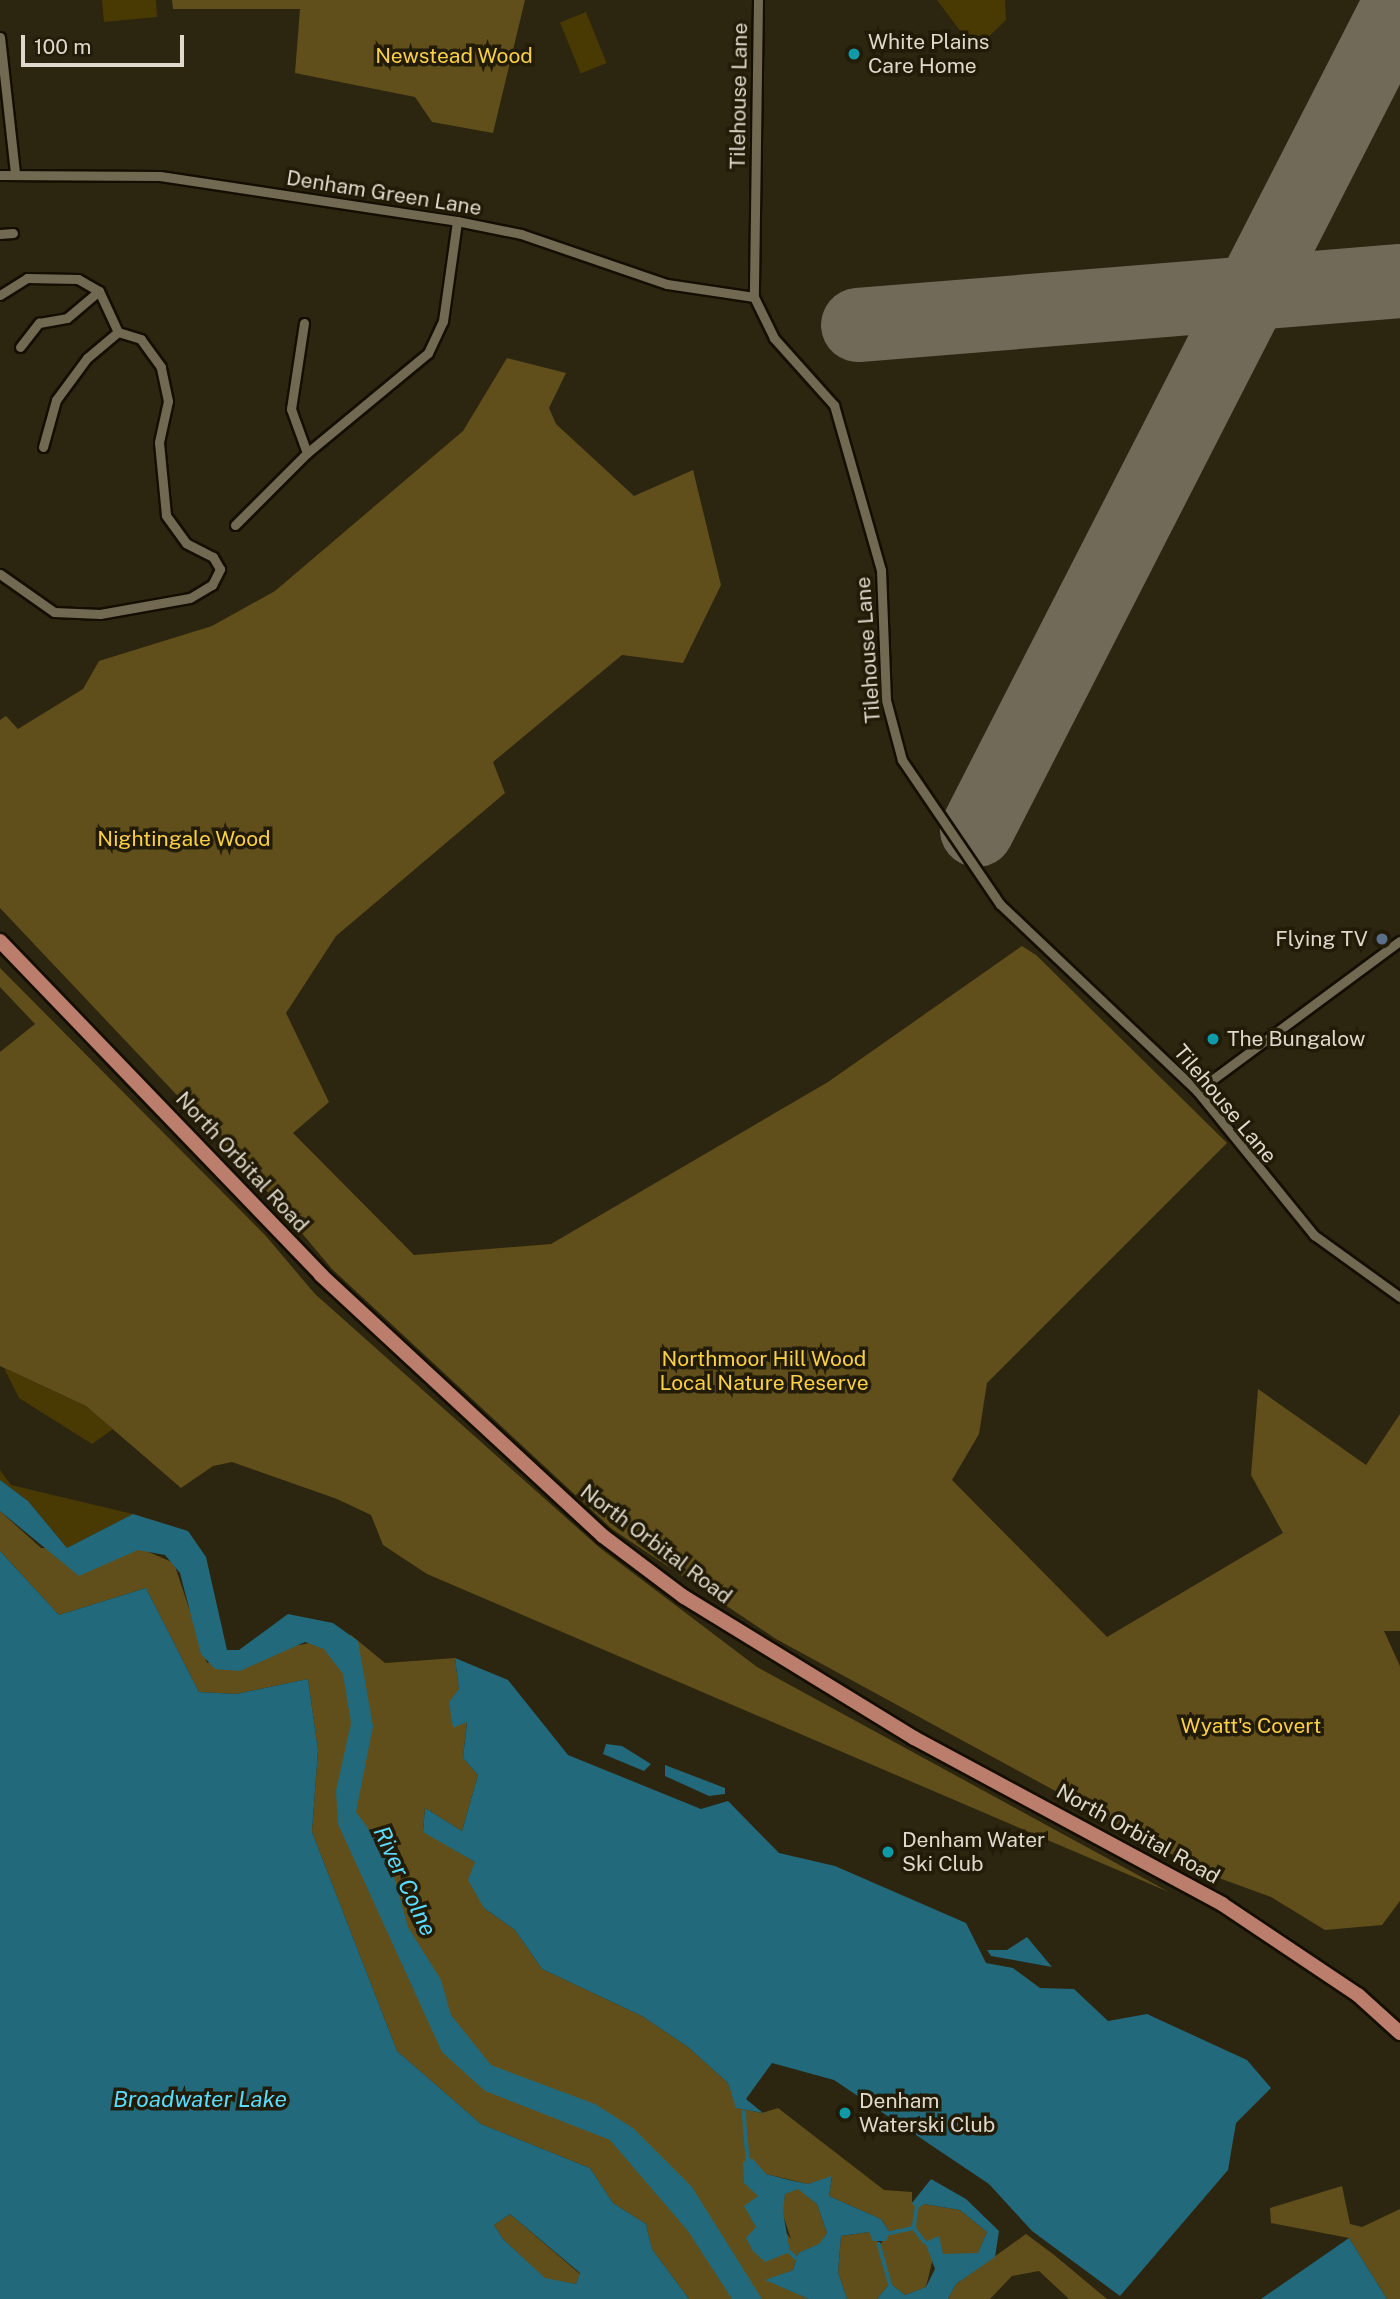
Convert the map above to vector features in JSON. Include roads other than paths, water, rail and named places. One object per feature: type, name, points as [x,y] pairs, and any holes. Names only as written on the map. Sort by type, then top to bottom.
[{"type":"main road","name":"North Orbital Road","points":[[0,941],[321,1275],[603,1536],[684,1597],[914,1738],[1222,1904],[1358,1995],[1400,2033]]},
{"type":"street","name":"Tilehouse Lane","points":[[758,0],[754,297],[774,338],[834,405],[881,570],[886,700],[902,760],[1000,904],[1197,1091],[1314,1235],[1400,1297]]},
{"type":"street","points":[[0,37],[15,173]]},
{"type":"street","name":"Denham Green Lane","points":[[0,175],[160,176],[457,221],[521,234],[667,284],[754,297]]},
{"type":"street","points":[[235,525],[307,453],[428,353],[443,321],[457,221]]},
{"type":"street","points":[[0,234],[13,233]]},
{"type":"street","points":[[0,295],[27,278],[55,274],[99,291],[118,332],[141,339],[161,367],[168,401],[159,442],[166,515],[186,543],[214,557],[220,569],[212,585],[190,598],[100,614],[54,612],[0,574]]},
{"type":"street","points":[[20,347],[39,323],[67,318],[99,291]]},
{"type":"street","points":[[304,323],[291,409],[307,453]]},
{"type":"street","points":[[43,447],[56,400],[87,358],[118,332]]},
{"type":"street","points":[[1197,1091],[1400,941]]},
{"type":"water","points":[[0,1480],[28,1501],[67,1548],[133,1514],[188,1531],[206,1557],[227,1650],[239,1650],[288,1614],[333,1623],[358,1641],[373,1726],[356,1812],[388,1855],[408,1927],[441,1980],[451,2015],[491,2065],[595,2104],[633,2128],[692,2187],[762,2299],[732,2299],[688,2231],[610,2140],[485,2091],[442,2052],[338,1824],[336,1791],[351,1723],[343,1674],[324,1649],[305,1642],[240,1671],[215,1669],[201,1654],[180,1573],[165,1555],[138,1550],[79,1576],[0,1511]]},
{"type":"water","name":"Broadwater Lake","points":[[0,1551],[59,1615],[146,1588],[199,1692],[236,1694],[308,1679],[318,1750],[312,1832],[397,2051],[481,2124],[590,2168],[613,2203],[646,2224],[652,2249],[689,2299],[0,2299]],"holes":[[[510,2214],[580,2273],[576,2284],[545,2278],[503,2239],[494,2225]]]},
{"type":"water","points":[[455,1658],[508,1680],[568,1755],[701,1809],[728,1801],[779,1853],[835,1866],[966,1923],[986,1963],[1013,1968],[1040,1988],[1074,1989],[1108,2021],[1147,2014],[1247,2060],[1271,2088],[1236,2123],[1228,2170],[1120,2296],[1032,2231],[989,2184],[834,2080],[772,2063],[746,2099],[763,2113],[736,2108],[728,2083],[688,2047],[642,2016],[542,1969],[515,1930],[484,1908],[468,1880],[475,1862],[423,1832],[425,1808],[462,1831],[478,1775],[463,1758],[467,1722],[453,1728],[449,1702],[459,1689]]},
{"type":"water","points":[[606,1744],[622,1746],[651,1764],[644,1771],[603,1754]]},
{"type":"water","points":[[665,1765],[725,1788],[725,1794],[709,1796],[665,1776]]},
{"type":"water","points":[[1027,1937],[1052,1967],[991,1956],[987,1950],[1007,1950]]},
{"type":"water","points":[[752,2158],[766,2174],[789,2180],[808,2184],[832,2176],[829,2196],[881,2219],[890,2233],[886,2241],[873,2241],[869,2232],[841,2236],[838,2272],[847,2299],[809,2299],[765,2280],[793,2270],[798,2253],[819,2244],[827,2233],[817,2204],[798,2189],[785,2194],[783,2212],[790,2252],[765,2262],[753,2251],[746,2238],[756,2227],[744,2206],[758,2196],[744,2183],[743,2162]]},
{"type":"water","points":[[931,2179],[966,2199],[999,2231],[995,2257],[956,2284],[948,2299],[877,2299],[890,2283],[905,2295],[926,2287],[935,2269],[925,2242],[939,2236],[943,2254],[978,2253],[987,2232],[960,2210],[924,2204],[917,2209],[912,2203]]},
{"type":"water","points":[[1349,2238],[1387,2299],[1261,2299]]},
{"type":"waterway","points":[[744,2112],[748,2160]]},
{"type":"waterway","points":[[917,2209],[914,2228],[925,2242]]},
{"type":"waterway","points":[[890,2233],[914,2228]]},
{"type":"waterway","points":[[879,2244],[890,2283]]},
{"type":"waterway","points":[[790,2252],[796,2258]]},
{"type":"place","name":"White Plains Care Home","points":[[854,54]]},
{"type":"place","name":"Flying TV","points":[[1382,939]]},
{"type":"place","name":"The Bungalow","points":[[1213,1039]]},
{"type":"place","name":"Denham Water Ski Club","points":[[888,1852]]},
{"type":"place","name":"Denham Waterski Club","points":[[845,2113]]},
{"type":"park label","name":"Newstead Wood","points":[[454,56]]},
{"type":"park label","name":"Nightingale Wood","points":[[184,839]]},
{"type":"park label","name":"Northmoor Hill Wood Local Nature Reserve","points":[[764,1371]]},
{"type":"park label","name":"Wyatt's Covert","points":[[1251,1726]]},
{"type":"water label","name":"River Colne","points":[[405,1881]]}]
